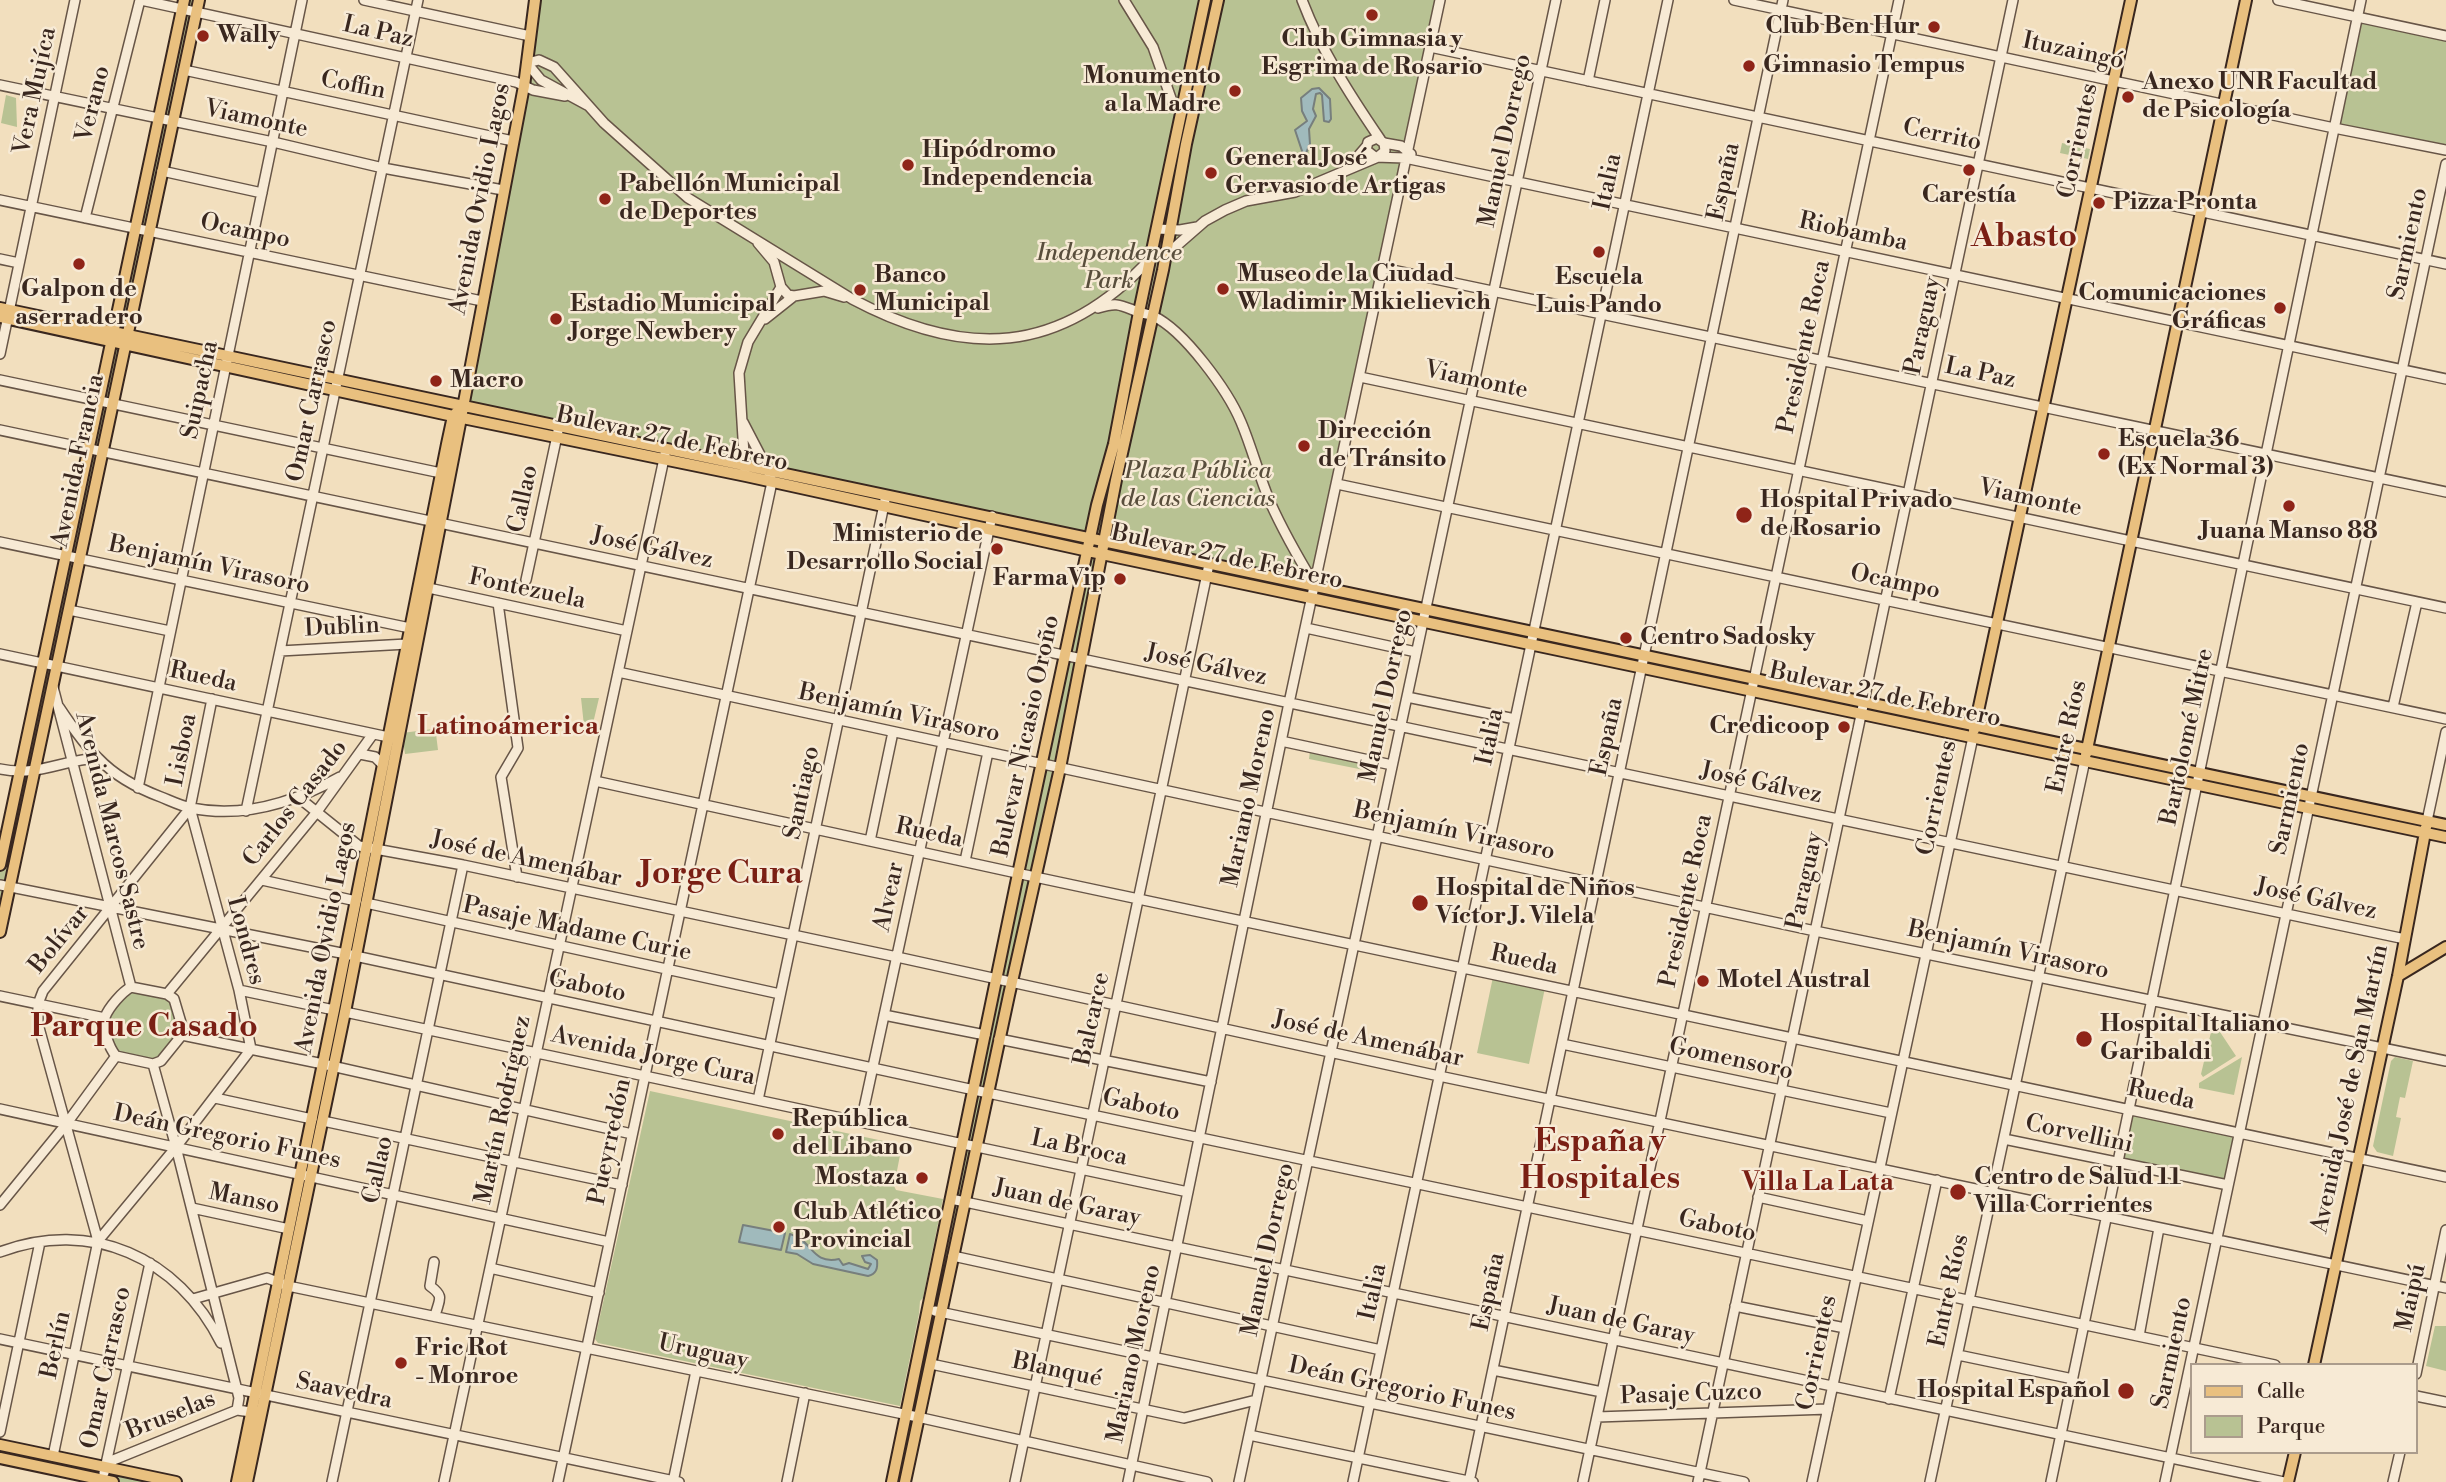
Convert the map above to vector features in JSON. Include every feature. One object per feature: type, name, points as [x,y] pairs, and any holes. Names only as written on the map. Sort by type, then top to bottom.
[{"type":"main road","name":"Avenida Francia","points":[[0,932],[5,886],[57,666],[199,0]]},
{"type":"main road","name":"Avenida Ovidio Lagos","points":[[463,405],[524,86],[535,0]]},
{"type":"main road","name":"Bulevar Nicasio Oroño","points":[[892,1482],[1018,874],[1114,444],[1205,0]]},
{"type":"main road","name":"Bulevar Nicasio Oroño","points":[[905,1482],[1059,768],[1166,255],[1186,144],[1218,0]]},
{"type":"main road","name":"Corrientes","points":[[1974,731],[2131,0]]},
{"type":"main road","name":"Entre Ríos","points":[[2086,755],[2246,0]]},
{"type":"main road","name":"Avenida Francia","points":[[0,865],[183,4]]},
{"type":"main road","name":"Bulevar 27 de Febrero","points":[[4,314],[336,385],[457,417],[557,438],[665,454],[745,470],[768,470],[992,516],[1314,592],[2426,827],[2446,837]]},
{"type":"main road","name":"Bulevar 27 de Febrero","points":[[336,385],[463,405],[559,426],[665,454]]},
{"type":"main road","points":[[457,417],[463,405]]},
{"type":"main road","name":"Avenida Ovidio Lagos","points":[[436,523],[441,473],[457,417]]},
{"type":"main road","name":"Avenida Ovidio Lagos","points":[[247,1482],[260,1394],[340,1011],[457,417]]},
{"type":"main road","name":"Bulevar 27 de Febrero","points":[[745,470],[772,482],[1102,554],[1208,569]]},
{"type":"main road","name":"Avenida Ovidio Lagos","points":[[372,849],[383,765],[393,738],[410,628],[423,587]]},
{"type":"main road","name":"Bulevar 27 de Febrero","points":[[2426,827],[2446,825]]},
{"type":"main road","name":"Avenida José de San Martín","points":[[2314,1363],[2398,976],[2426,827]]},
{"type":"main road","points":[[2398,976],[2446,947]]},
{"type":"main road","name":"Avenida Ovidio Lagos","points":[[283,1284],[289,1229],[305,1175]]},
{"type":"main road","name":"Avenida Ovidio Lagos","points":[[237,1482],[251,1412],[260,1394]]},
{"type":"main road","points":[[0,1445],[176,1482]]},
{"type":"main road","points":[[2286,1482],[2294,1454]]},
{"type":"main road","points":[[0,1458],[106,1481]]},
{"type":"street","name":"Vera Mujíca","points":[[0,354],[4,314],[19,263],[75,0]]},
{"type":"street","name":"La Paz","points":[[141,0],[183,4],[196,12],[516,82],[533,90],[578,99]]},
{"type":"street","name":"Verano","points":[[85,218],[141,0]]},
{"type":"street","name":"Suipacha","points":[[138,788],[302,0]]},
{"type":"street","points":[[364,0],[530,36]]},
{"type":"street","name":"Omar Carrasco","points":[[246,811],[418,0]]},
{"type":"street","points":[[1124,0],[1153,47],[1174,104],[1182,109]]},
{"type":"street","points":[[1166,255],[1199,226],[1225,210],[1246,201],[1295,192],[1385,151],[1382,141],[1362,115],[1316,34],[1302,0]]},
{"type":"street","name":"Mariano Moreno","points":[[1128,1482],[1289,703],[1440,0]]},
{"type":"street","name":"Manuel Dorrego","points":[[1239,1482],[1556,0]]},
{"type":"street","points":[[1588,81],[1605,0]]},
{"type":"street","name":"Italia","points":[[1353,1482],[1668,0]]},
{"type":"street","name":"Ituzaingó","points":[[1734,0],[1782,5],[2001,57],[2446,150]]},
{"type":"street","name":"Presidente Roca","points":[[1583,1482],[1899,0]]},
{"type":"street","name":"Paraguay","points":[[1699,1477],[2013,0]]},
{"type":"street","points":[[2278,0],[2446,36]]},
{"type":"street","name":"Bartolomé Mitre","points":[[2051,1482],[2361,0]]},
{"type":"street","name":"España","points":[[1471,1482],[1480,1426],[1782,5]]},
{"type":"street","name":"Cerrito","points":[[1430,47],[2446,264]]},
{"type":"street","points":[[587,105],[541,80],[527,63],[539,60],[547,62],[604,123],[688,198],[873,311],[915,327],[966,339],[991,340],[1018,338],[1041,332],[1089,310],[1123,286],[1150,259]]},
{"type":"street","name":"Coffin","points":[[184,70],[513,142]]},
{"type":"street","name":"Viamonte","points":[[0,87],[113,108],[383,168],[503,190]]},
{"type":"street","points":[[1344,171],[1354,163],[1367,144],[1372,138],[1401,146],[1406,154],[1370,155],[1367,144],[1362,115]]},
{"type":"street","name":"Riobamba","points":[[1406,154],[1416,160],[2446,379]]},
{"type":"street","name":"Sarmiento","points":[[2165,1482],[2446,164]]},
{"type":"street","points":[[162,172],[262,192]]},
{"type":"street","name":"Ocampo","points":[[0,200],[482,302]]},
{"type":"street","points":[[1157,229],[1199,226]]},
{"type":"street","points":[[755,240],[774,262],[780,283],[788,295],[794,296]]},
{"type":"street","points":[[0,259],[19,263]]},
{"type":"street","points":[[745,470],[743,422],[738,393],[739,373],[748,342],[761,323],[787,267],[804,268]]},
{"type":"street","points":[[804,268],[811,278],[805,293]]},
{"type":"street","name":"La Paz","points":[[1383,268],[2446,492]]},
{"type":"street","points":[[761,323],[794,296],[805,293],[824,292],[852,299]]},
{"type":"street","points":[[1089,310],[1119,303],[1153,316],[1191,348],[1229,397],[1241,421],[1269,499],[1314,592]]},
{"type":"street","name":"Viamonte","points":[[1360,377],[2446,608]]},
{"type":"street","points":[[0,380],[441,473]]},
{"type":"street","points":[[743,422],[772,482]]},
{"type":"street","name":"Callao","points":[[526,580],[559,426]]},
{"type":"street","name":"José Gálvez","points":[[0,430],[2405,939]]},
{"type":"street","name":"Martín Rodríguez","points":[[444,1482],[665,454]]},
{"type":"street","name":"Pueyrredón","points":[[558,1482],[772,482]]},
{"type":"street","name":"Ocampo","points":[[1337,484],[2446,719]]},
{"type":"street","name":"Santiago","points":[[758,1100],[886,494]]},
{"type":"street","name":"Alvear","points":[[861,1122],[992,516]]},
{"type":"street","name":"Benjamín Virasoro","points":[[0,542],[410,628]]},
{"type":"street","name":"Balcarce","points":[[1015,1482],[1208,569]]},
{"type":"street","name":"Fontezuela","points":[[423,587],[627,632]]},
{"type":"street","points":[[2393,708],[2417,602]]},
{"type":"street","points":[[498,603],[518,748],[500,777],[517,877]]},
{"type":"street","points":[[69,610],[170,631]]},
{"type":"street","points":[[1306,628],[1416,652]]},
{"type":"street","name":"Dublin","points":[[280,651],[407,644]]},
{"type":"street","name":"Rueda","points":[[0,654],[393,738]]},
{"type":"street","name":"Benjamín Virasoro","points":[[618,672],[1815,931],[2446,1061]]},
{"type":"street","name":"Avenida Marcos Sastre","points":[[52,686],[131,987]]},
{"type":"street","points":[[1407,697],[1515,719]]},
{"type":"street","name":"Lisboa","points":[[190,808],[212,699]]},
{"type":"street","points":[[59,707],[98,758],[138,788],[190,808],[246,811],[275,805],[298,797],[344,774]]},
{"type":"street","name":"Corrientes","points":[[1812,1482],[1974,731]]},
{"type":"street","points":[[870,841],[893,732]]},
{"type":"street","points":[[2426,827],[2446,732]]},
{"type":"street","name":"Carlos Casado","points":[[167,994],[316,813],[373,734]]},
{"type":"street","points":[[1281,741],[1392,765]]},
{"type":"street","points":[[965,861],[988,752]]},
{"type":"street","points":[[360,754],[375,757],[383,765]]},
{"type":"street","name":"Entre Ríos","points":[[1930,1482],[2086,755]]},
{"type":"street","points":[[0,769],[19,773],[98,758]]},
{"type":"street","name":"Rueda","points":[[595,781],[1018,874],[2446,1177]]},
{"type":"street","name":"José de Amenábar","points":[[298,797],[354,844],[372,849],[572,888],[1439,1076],[2446,1288]]},
{"type":"street","name":"Bolívar","points":[[97,1241],[38,1024],[38,1004],[43,991],[190,808]]},
{"type":"street","name":"Londres","points":[[190,808],[239,990],[251,1049]]},
{"type":"street","name":"Callao","points":[[332,1482],[463,865]]},
{"type":"street","name":"Pasaje Madame Curie","points":[[262,880],[780,994]]},
{"type":"street","name":"Gaboto","points":[[5,886],[351,955],[873,1069],[2265,1363]]},
{"type":"street","points":[[131,987],[167,994],[174,999],[182,1034],[161,1061],[153,1064],[116,1056],[111,1050],[105,1018],[124,990],[131,987]]},
{"type":"street","points":[[239,990],[340,1011]]},
{"type":"street","points":[[0,996],[105,1018]]},
{"type":"street","name":"Avenida Jorge Cura","points":[[340,1011],[962,1144]]},
{"type":"street","points":[[884,1015],[985,1035]]},
{"type":"street","points":[[182,1034],[632,1134]]},
{"type":"street","points":[[999,1039],[1211,1082]]},
{"type":"street","name":"Gomensoro","points":[[1562,1044],[1891,1113]]},
{"type":"street","points":[[97,1241],[176,1147],[251,1049]]},
{"type":"street","points":[[0,1205],[67,1123],[116,1056]]},
{"type":"street","points":[[153,1064],[239,1398],[237,1410]]},
{"type":"street","points":[[215,1098],[622,1185]]},
{"type":"street","name":"Deán Gregorio Funes","points":[[0,1109],[609,1242]]},
{"type":"street","name":"Corvellini","points":[[2004,1139],[2228,1185]]},
{"type":"street","name":"La Broca","points":[[962,1144],[1188,1192]]},
{"type":"street","points":[[1889,1399],[1937,1180]]},
{"type":"street","points":[[1758,1197],[1868,1221]]},
{"type":"street","name":"Juan de Garay","points":[[951,1199],[2286,1482]]},
{"type":"street","name":"Manso","points":[[192,1208],[289,1229]]},
{"type":"street","points":[[2139,1336],[2159,1228]]},
{"type":"street","name":"Maipú","points":[[2418,1364],[2446,1230]]},
{"type":"street","points":[[0,1252],[58,1239],[97,1241],[150,1263],[194,1299],[229,1359]]},
{"type":"street","name":"Berlín","points":[[53,1456],[97,1241]]},
{"type":"street","points":[[0,1432],[40,1242]]},
{"type":"street","points":[[953,1256],[1381,1350]]},
{"type":"street","points":[[434,1262],[430,1284],[440,1295],[435,1317]]},
{"type":"street","name":"Omar Carrasco","points":[[106,1481],[105,1465],[150,1263]]},
{"type":"street","points":[[490,1268],[598,1293]]},
{"type":"street","name":"Uruguay","points":[[194,1299],[267,1278],[283,1284],[435,1317],[920,1417],[1207,1482]]},
{"type":"street","points":[[1735,1306],[1845,1328]]},
{"type":"street","name":"Deán Gregorio Funes","points":[[928,1309],[1590,1449],[1699,1477],[1744,1482]]},
{"type":"street","name":"Saavedra","points":[[0,1339],[675,1482]]},
{"type":"street","points":[[1958,1355],[2073,1379]]},
{"type":"street","name":"Blanqué","points":[[931,1364],[1184,1418],[1256,1400]]},
{"type":"street","points":[[1493,1370],[1602,1392]]},
{"type":"street","points":[[675,1482],[696,1371]]},
{"type":"street","points":[[787,1482],[805,1394]]},
{"type":"street","points":[[2418,1396],[2446,1402]]},
{"type":"street","points":[[2182,1402],[2190,1404]]},
{"type":"street","name":"Pasaje Cuzco","points":[[1597,1417],[1828,1409]]},
{"type":"street","name":"Bruselas","points":[[105,1465],[237,1410],[251,1412]]},
{"type":"street","points":[[1249,1435],[1471,1482]]},
{"type":"street","points":[[2393,1482],[2400,1454]]},
{"type":"green space","points":[[184,0],[199,0],[0,932],[0,865]]},
{"type":"green space","name":"Independence Park","points":[[535,0],[1440,0],[1316,587],[463,405]]},
{"type":"green space","points":[[2358,17],[2446,36],[2446,150],[2334,128]]},
{"type":"green space","points":[[6,95],[16,98],[17,127],[1,123]]},
{"type":"green space","points":[[2062,143],[2090,149],[2088,159],[2060,153]]},
{"type":"green space","points":[[1089,551],[1102,554],[905,1482],[892,1482]]},
{"type":"green space","points":[[581,698],[599,698],[590,736],[585,735]]},
{"type":"green space","points":[[441,728],[441,732],[436,734],[438,750],[405,754],[402,733]]},
{"type":"green space","points":[[1310,751],[1380,765],[1379,773],[1309,759]]},
{"type":"green space","points":[[1493,977],[1545,988],[1529,1064],[1477,1053]]},
{"type":"green space","points":[[131,987],[174,999],[182,1035],[161,1061],[116,1056],[105,1018]]},
{"type":"green space","points":[[2212,1028],[2218,1029],[2236,1056],[2203,1077],[2201,1074]]},
{"type":"green space","points":[[2242,1057],[2234,1095],[2199,1088],[2199,1083]]},
{"type":"green space","points":[[2395,1057],[2413,1061],[2405,1098],[2400,1097],[2396,1117],[2401,1118],[2393,1156],[2377,1152],[2373,1146],[2391,1061]]},
{"type":"green space","name":"Club Atlético Provincial","points":[[650,1091],[902,1145],[894,1186],[896,1190],[943,1199],[900,1406],[598,1343],[595,1339]]},
{"type":"green space","points":[[2132,1114],[2236,1135],[2226,1181],[2122,1159]]},
{"type":"green space","points":[[2435,1326],[2446,1326],[2446,1371],[2426,1366]]},
{"type":"green space","points":[[0,1445],[176,1482],[113,1482],[0,1458]]},
{"type":"water","points":[[1319,88],[1330,99],[1331,119],[1329,122],[1324,121],[1322,95],[1316,94],[1313,109],[1316,116],[1309,129],[1310,144],[1303,154],[1295,130],[1307,121],[1302,111],[1301,98],[1312,89]]},
{"type":"water","points":[[743,1225],[785,1233],[781,1250],[739,1242]]},
{"type":"water","points":[[790,1234],[798,1237],[817,1255],[830,1260],[839,1259],[843,1265],[849,1263],[868,1269],[871,1264],[865,1262],[862,1256],[870,1255],[877,1260],[876,1271],[868,1276],[813,1264],[797,1254],[786,1252]]},
{"type":"place","name":"Club Gimnasia y Esgrima de Rosario","points":[[1372,15]]},
{"type":"place","name":"Club Ben Hur","points":[[1934,27]]},
{"type":"place","name":"Wally","points":[[203,36]]},
{"type":"place","name":"Gimnasio Tempus","points":[[1749,66]]},
{"type":"place","name":"Monumento a la Madre","points":[[1235,91]]},
{"type":"place","name":"Anexo UNR Facultad de Psicología","points":[[2128,97]]},
{"type":"place","name":"Hipódromo Independencia","points":[[908,165]]},
{"type":"place","name":"Carestía","points":[[1969,170]]},
{"type":"place","name":"General José Gervasio de Artigas","points":[[1211,173]]},
{"type":"place","name":"Pabellón Municipal de Deportes","points":[[605,199]]},
{"type":"place","name":"Pizza Pronta","points":[[2099,203]]},
{"type":"place","name":"Escuela Luis Pando","points":[[1599,252]]},
{"type":"place","name":"Galpon de aserradero","points":[[79,264]]},
{"type":"place","name":"Museo de la Ciudad Wladimir Mikielievich","points":[[1223,289]]},
{"type":"place","name":"Banco Municipal","points":[[860,290]]},
{"type":"place","name":"Comunicaciones Gráficas","points":[[2280,308]]},
{"type":"place","name":"Estadio Municipal Jorge Newbery","points":[[556,319]]},
{"type":"place","name":"Macro","points":[[436,381]]},
{"type":"place","name":"Dirección de Tránsito","points":[[1304,446]]},
{"type":"place","name":"Escuela 36 (Ex Normal 3)","points":[[2104,454]]},
{"type":"place","name":"Juana Manso 88","points":[[2289,506]]},
{"type":"place","name":"Hospital Privado de Rosario","points":[[1744,515]]},
{"type":"place","name":"Ministerio de Desarrollo Social","points":[[997,549]]},
{"type":"place","name":"FarmaVip","points":[[1120,579]]},
{"type":"place","name":"Centro Sadosky","points":[[1626,638]]},
{"type":"place","name":"Credicoop","points":[[1844,727]]},
{"type":"place","name":"Hospital de Niños Víctor J. Vilela","points":[[1420,903]]},
{"type":"place","name":"Motel Austral","points":[[1703,981]]},
{"type":"place","name":"Hospital Italiano Garibaldi","points":[[2084,1039]]},
{"type":"place","name":"República del Libano","points":[[778,1134]]},
{"type":"place","name":"Mostaza","points":[[922,1178]]},
{"type":"place","name":"Centro de Salud 11 Villa Corrientes","points":[[1958,1192]]},
{"type":"place","name":"Club Atlético Provincial","points":[[779,1227]]},
{"type":"place","name":"Fric Rot - Monroe","points":[[401,1363]]},
{"type":"place","name":"Hospital Español","points":[[2126,1391]]},
{"type":"district","name":"Abasto","points":[[2024,238]]},
{"type":"district","name":"Latinoámerica","points":[[508,728]]},
{"type":"district","name":"Jorge Cura","points":[[721,875]]},
{"type":"district","name":"Parque Casado","points":[[144,1028]]},
{"type":"district","name":"España y Hospitales","points":[[1600,1162]]},
{"type":"district","name":"Villa La Lata","points":[[1818,1184]]},
{"type":"park label","name":"Plaza Pública de las Ciencias","points":[[1198,486]]}]
